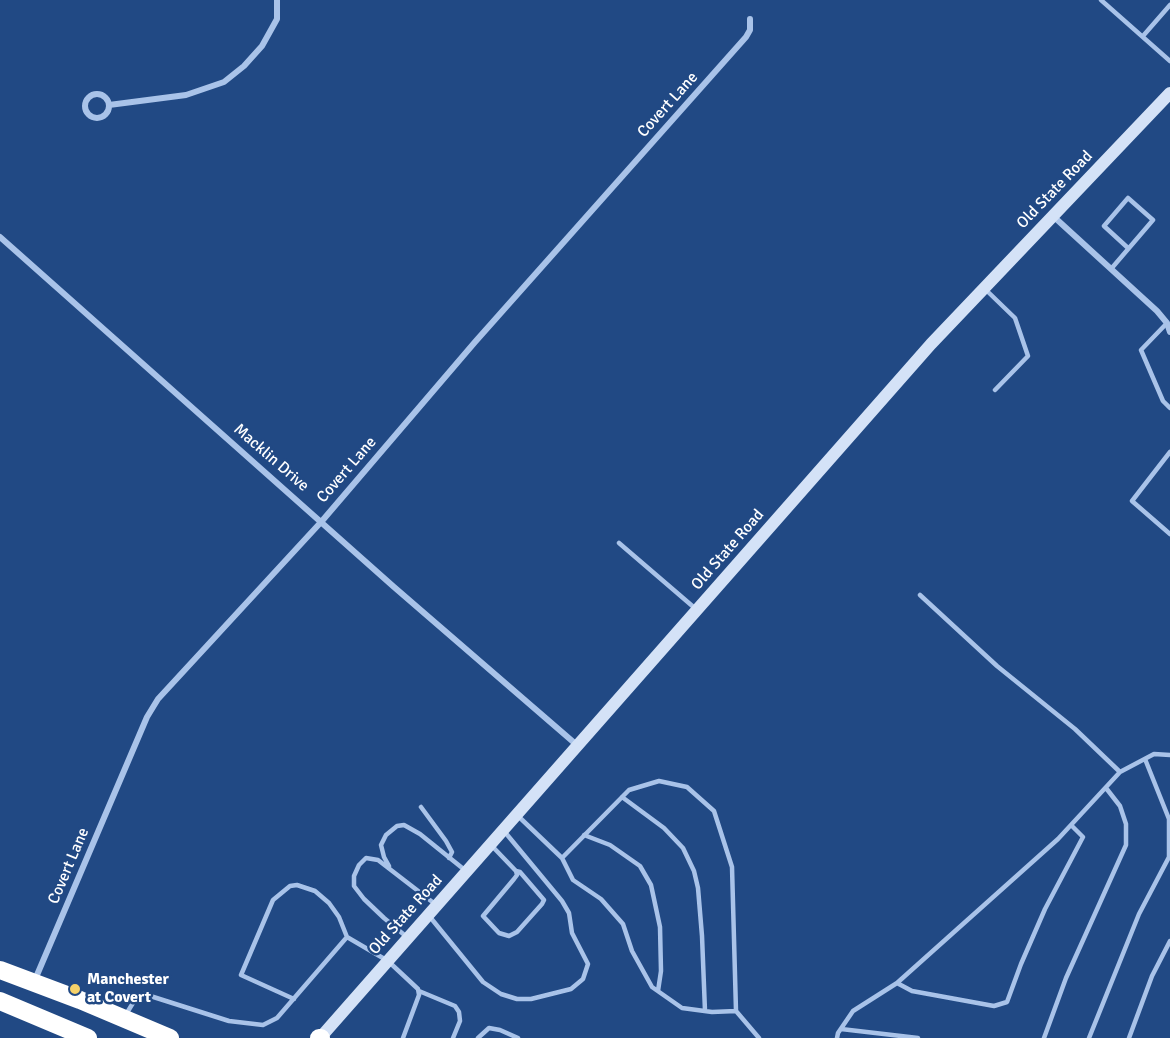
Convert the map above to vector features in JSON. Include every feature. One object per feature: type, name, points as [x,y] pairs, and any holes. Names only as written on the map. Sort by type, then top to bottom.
[{"type":"highway","points":[[0,970],[170,1038]]},
{"type":"highway","points":[[0,1001],[88,1038]]},
{"type":"street","points":[[109,105],[186,95],[224,82],[244,66],[262,46],[277,19],[277,0]]},
{"type":"street","name":"Covert Lane","points":[[33,982],[147,717],[158,699],[322,521],[475,342],[746,37],[750,30],[750,19]]},
{"type":"street","name":"Old State Road","points":[[320,1038],[931,344],[1170,93]]},
{"type":"street","points":[[99,94],[106,98],[109,105],[105,115],[99,118],[88,114],[85,106],[88,98],[99,94]]},
{"type":"street","points":[[1053,216],[1157,312],[1167,323],[1170,332]]},
{"type":"street","name":"Macklin Drive","points":[[0,237],[578,746]]},
{"type":"lane","points":[[1101,0],[1170,61]]},
{"type":"lane","points":[[1143,36],[1170,5]]},
{"type":"lane","points":[[1111,269],[1153,220],[1128,198],[1104,226],[1128,248]]},
{"type":"lane","points":[[984,288],[1015,318],[1028,356],[996,390]]},
{"type":"lane","points":[[1167,323],[1141,350],[1163,401],[1170,408]]},
{"type":"lane","points":[[1170,452],[1132,501],[1170,534]]},
{"type":"lane","points":[[619,543],[697,610]]},
{"type":"lane","points":[[920,595],[997,666],[1075,729],[1120,772]]},
{"type":"lane","points":[[837,1038],[853,1011],[897,983],[1058,839],[1120,772],[1154,754],[1170,755]]},
{"type":"lane","points":[[1089,1038],[1139,914],[1170,858],[1169,819],[1145,759]]},
{"type":"lane","points":[[562,858],[629,790],[659,781],[687,787],[714,811],[732,867],[736,1011],[759,1038]]},
{"type":"lane","points":[[1044,1038],[1066,978],[1126,845],[1126,824],[1120,806],[1106,788]]},
{"type":"lane","points":[[622,797],[664,828],[683,848],[694,871],[701,924],[705,1011]]},
{"type":"lane","points":[[421,807],[449,846],[452,852],[449,858]]},
{"type":"lane","points":[[517,815],[562,858],[573,880],[601,899],[623,924],[632,951],[652,987],[682,1008],[736,1011]]},
{"type":"lane","points":[[467,871],[410,827],[404,825],[397,826],[386,835],[381,845],[384,857],[393,870],[433,910],[483,982],[501,994],[516,999],[531,999],[571,989],[583,979],[588,964],[572,933],[569,913],[562,901],[504,830]]},
{"type":"lane","points":[[897,983],[912,991],[994,1006],[1007,1002],[1045,909],[1083,837],[1071,825]]},
{"type":"lane","points":[[584,835],[610,845],[640,866],[651,885],[660,927],[661,971],[658,991]]},
{"type":"lane","points":[[490,845],[519,872],[543,900],[518,932],[509,936],[499,933],[483,916],[517,875],[516,871]]},
{"type":"lane","points":[[393,870],[378,860],[366,858],[356,870],[354,886],[364,899],[408,938]]},
{"type":"lane","points":[[294,999],[240,975],[273,900],[290,886],[297,885],[315,891],[329,903],[339,917],[347,937],[388,961],[419,991],[455,1006],[459,1012],[460,1021],[453,1038]]},
{"type":"lane","points":[[123,1018],[136,998],[144,994],[229,1021],[263,1025],[277,1018],[347,937]]},
{"type":"lane","points":[[1129,1038],[1152,976],[1170,941]]},
{"type":"lane","points":[[403,1038],[419,991]]},
{"type":"lane","points":[[478,1038],[489,1028],[518,1038]]},
{"type":"lane","points":[[841,1029],[918,1038]]},
{"type":"place","name":"Manchester at Covert","points":[[75,989]]}]
